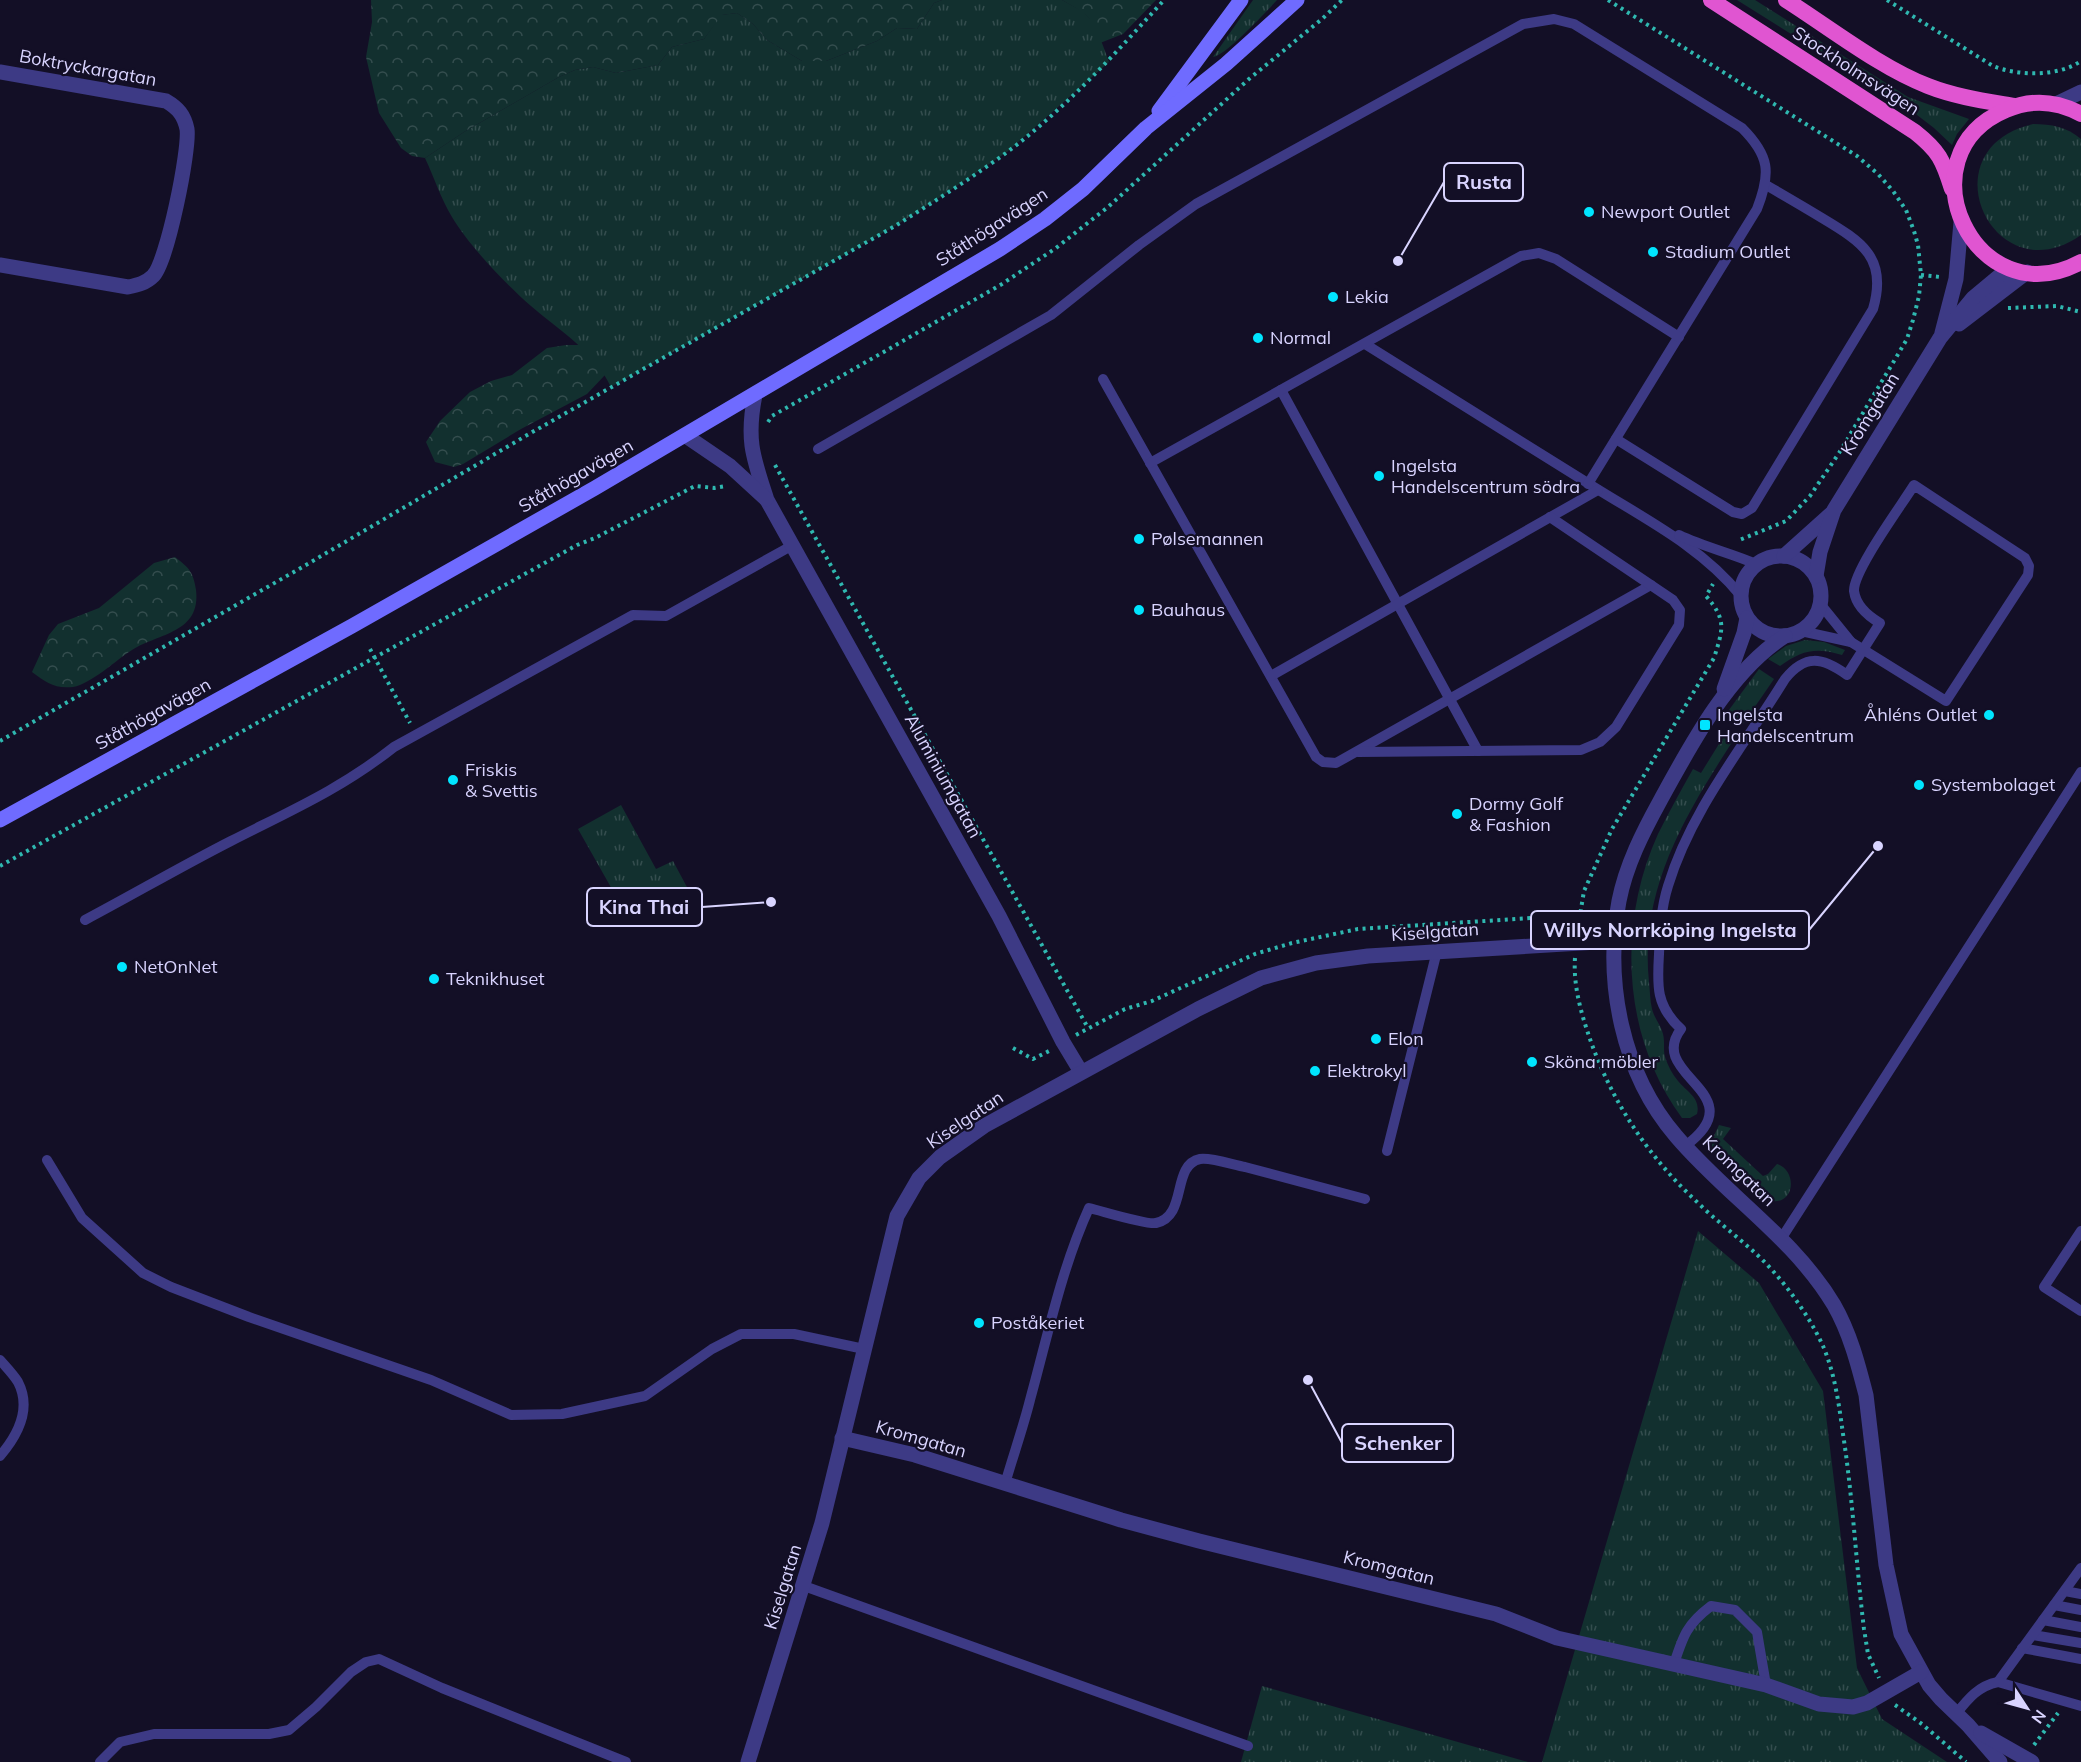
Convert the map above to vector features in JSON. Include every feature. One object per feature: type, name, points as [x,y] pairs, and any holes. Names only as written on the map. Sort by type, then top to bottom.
[{"type":"highway","name":"Stockholmsvägen","points":[[1712,0],[1915,132],[1933,147],[1943,163],[1961,222]]},
{"type":"highway","name":"Stockholmsvägen","points":[[1786,0],[1899,73],[1929,87],[1961,96],[2014,106]]},
{"type":"highway","points":[[1954,195],[1958,163],[1964,147],[1973,134],[1999,113],[2014,106],[2035,102],[2056,104],[2081,114]]},
{"type":"highway","points":[[1961,222],[1970,238],[1983,251],[2009,268],[2027,273],[2055,272],[2081,276]]},
{"type":"highway","points":[[2055,272],[2081,262]]},
{"type":"main road","name":"Ståthögavägen","points":[[1146,128],[1241,0]]},
{"type":"main road","name":"Ståthögavägen","points":[[0,820],[362,621],[686,436],[1000,249],[1045,219],[1083,189],[1146,128],[1226,64],[1297,0]]},
{"type":"street","name":"Boktryckargatan","points":[[0,72],[166,101],[177,108],[184,118],[187,132],[177,202],[161,263],[154,275],[142,284],[128,287],[0,265]]},
{"type":"street","points":[[2056,104],[2081,92]]},
{"type":"street","name":"Kromgatan","points":[[1940,338],[1956,279],[1961,222]]},
{"type":"street","name":"Kromgatan","points":[[1816,576],[1820,552],[1834,510],[1940,338],[1973,298],[2009,268]]},
{"type":"street","name":"Kromgatan","points":[[1940,338],[2027,273]]},
{"type":"street","name":"Aluminiumgatan","points":[[755,394],[750,433],[757,469],[767,500],[999,916],[1063,1042],[1081,1072]]},
{"type":"street","name":"Aluminiumgatan","points":[[686,436],[744,478],[767,500]]},
{"type":"street","name":"Kromgatan","points":[[1784,556],[1834,510]]},
{"type":"street","points":[[1784,556],[1797,559],[1808,566],[1816,576],[1820,586],[1821,605],[1814,619],[1801,631],[1785,636],[1774,636],[1754,627],[1742,607],[1740,595],[1742,583],[1756,564],[1769,557],[1784,556]]},
{"type":"street","name":"Kromgatan","points":[[1719,702],[1747,618]]},
{"type":"street","name":"Kromgatan","points":[[1785,636],[1755,659],[1719,702],[1672,779],[1636,846],[1619,899],[1614,941],[1614,975],[1618,1011],[1628,1049],[1657,1111],[1684,1146],[1781,1239],[1809,1270],[1834,1305],[1859,1368],[1869,1413],[1886,1565],[1901,1634],[1921,1672],[1941,1699],[1968,1725],[2000,1762]]},
{"type":"street","name":"Kiselgatan","points":[[748,1762],[822,1523],[897,1216],[919,1178],[940,1157],[984,1126],[1198,1009],[1261,978],[1316,963],[1368,956],[1614,941]]},
{"type":"street","name":"Kromgatan","points":[[842,1438],[915,1455],[1199,1541],[1496,1614],[1557,1638],[1766,1685],[1819,1704],[1853,1707],[1867,1703],[1921,1672]]},
{"type":"street","name":"Kromgatan","points":[[1968,1725],[2028,1760]]},
{"type":"lane","points":[[818,449],[1051,315],[1139,245],[1196,204],[1523,24],[1554,19],[1574,24],[1742,128],[1756,142],[1765,160],[1767,185],[1757,209],[1616,440],[1593,487],[1550,517],[1271,676]]},
{"type":"lane","points":[[1616,440],[1733,512],[1742,514],[1752,508],[1873,309],[1878,294],[1878,278],[1869,254],[1855,238],[1767,185]]},
{"type":"lane","points":[[1150,463],[1521,256],[1539,253],[1556,259],[1679,337]]},
{"type":"lane","points":[[1365,344],[1652,522],[1714,550],[1729,553],[1756,564]]},
{"type":"lane","points":[[1103,379],[1316,757],[1323,762],[1336,763],[1651,585]]},
{"type":"lane","points":[[1281,390],[1478,751]]},
{"type":"lane","points":[[1684,1146],[1703,1129],[1709,1119],[1710,1107],[1706,1096],[1696,1083],[1681,1070],[1673,1047],[1675,1037],[1681,1029],[1669,1018],[1661,1003],[1658,971],[1660,928],[1668,887],[1689,833],[1706,802],[1785,679],[1796,666],[1808,662],[1832,664],[1846,675],[1863,649],[1880,624],[1859,605],[1854,591],[1858,573],[1914,485],[2025,558],[2030,566],[2028,574],[1946,701],[1863,649],[1851,642],[1801,631]]},
{"type":"lane","points":[[1355,752],[1581,750],[1600,742],[1616,727],[1679,625],[1680,610],[1673,600],[1550,517]]},
{"type":"lane","points":[[1652,522],[1719,573],[1740,595]]},
{"type":"lane","points":[[86,920],[191,862],[319,798],[363,771],[394,747],[633,615],[666,616],[793,545]]},
{"type":"lane","points":[[1821,605],[1851,642]]},
{"type":"lane","points":[[1781,1239],[2081,772]]},
{"type":"lane","points":[[1387,1151],[1437,951]]},
{"type":"lane","points":[[1005,1484],[1030,1402],[1062,1279],[1089,1208],[1155,1224],[1166,1219],[1173,1210],[1184,1172],[1191,1162],[1201,1158],[1365,1198]]},
{"type":"lane","points":[[47,1160],[82,1218],[143,1273],[171,1287],[249,1317],[431,1380],[511,1415],[562,1414],[645,1396],[712,1349],[741,1334],[794,1334],[864,1349]]},
{"type":"lane","points":[[2081,1231],[2044,1287],[2081,1311]]},
{"type":"lane","points":[[0,1360],[18,1382],[24,1399],[23,1419],[10,1443],[0,1455]]},
{"type":"lane","points":[[1998,1682],[2054,1605],[2077,1579],[2081,1568]]},
{"type":"lane","points":[[804,1586],[1248,1746]]},
{"type":"lane","points":[[2065,1591],[2081,1594]]},
{"type":"lane","points":[[2054,1605],[2081,1610]]},
{"type":"lane","points":[[1674,1664],[1679,1647],[1693,1620],[1711,1606],[1736,1610],[1757,1632],[1766,1685]]},
{"type":"lane","points":[[2043,1620],[2081,1627]]},
{"type":"lane","points":[[2032,1635],[2081,1643]]},
{"type":"lane","points":[[2022,1648],[2081,1659]]},
{"type":"lane","points":[[100,1762],[120,1742],[154,1734],[269,1734],[289,1730],[351,1672],[366,1662],[379,1659],[442,1688],[626,1762]]},
{"type":"lane","points":[[1956,1714],[1976,1691],[1987,1684],[1998,1682],[2081,1706]]},
{"type":"path","points":[[0,741],[651,364],[895,226],[1007,152],[1042,123],[1109,62],[1164,0]]},
{"type":"path","points":[[1608,0],[1857,156],[1893,191],[1906,210],[1918,245],[1922,275],[1919,296],[1907,339],[1845,444],[1810,496],[1786,521],[1737,539],[1729,553]]},
{"type":"path","points":[[1887,0],[1993,66],[2006,71],[2019,73],[2054,71],[2074,66],[2081,61]]},
{"type":"path","points":[[2005,307],[2057,306],[2081,312]]},
{"type":"path","points":[[757,469],[772,460],[1088,1028]]},
{"type":"path","points":[[0,866],[577,545],[695,486],[714,488],[727,486],[744,478]]},
{"type":"path","points":[[1719,573],[1706,596],[1718,610],[1721,625],[1720,638]]},
{"type":"path","points":[[370,649],[416,735]]},
{"type":"path","points":[[2028,1760],[2066,1703]]},
{"type":"green space","points":[[371,0],[942,0],[934,3],[917,29],[897,28],[877,41],[826,61],[802,61],[767,40],[753,24],[737,13],[722,15],[704,39],[672,47],[658,65],[616,73],[593,67],[575,70],[464,132],[425,158],[412,156],[401,148],[379,113],[366,57],[372,22]]},
{"type":"green space","points":[[942,0],[1062,0],[1082,11],[1095,24],[1109,62],[1007,152],[942,196],[895,226],[611,387],[604,374],[586,352],[521,297],[468,240],[448,210],[425,158],[464,132],[575,70],[593,67],[616,73],[658,65],[672,47],[704,39],[721,15],[737,13],[753,24],[767,40],[802,61],[826,61],[877,41],[897,28],[917,29],[934,3]]},
{"type":"green space","points":[[1062,0],[1156,0],[1123,34],[1100,43],[1091,21]]},
{"type":"green space","points":[[1253,0],[1277,0],[1236,41],[1213,57]]},
{"type":"green space","points":[[1737,0],[1755,0],[1908,97],[1969,119],[1957,134],[1952,145],[1904,105]]},
{"type":"green space","points":[[2033,124],[2058,127],[2081,139],[2081,235],[2049,249],[2021,247],[1999,234],[1984,212],[1978,186],[1983,161],[2000,138]]},
{"type":"green space","points":[[580,345],[605,375],[587,394],[521,429],[463,464],[454,467],[435,462],[426,442],[440,421],[470,392],[491,381],[512,375],[547,348]]},
{"type":"green space","points":[[175,557],[190,570],[196,590],[196,604],[192,615],[185,623],[176,630],[132,650],[80,685],[55,686],[32,672],[49,635],[58,624],[99,608],[154,563]]},
{"type":"green space","points":[[1805,640],[1824,642],[1845,650],[1842,655],[1824,651],[1802,653],[1780,666],[1768,659],[1786,646]]},
{"type":"green space","points":[[1759,669],[1774,679],[1743,724],[1726,714]]},
{"type":"green space","points":[[1727,731],[1736,736],[1684,822],[1659,883],[1651,915],[1648,948],[1652,1009],[1663,1034],[1664,1054],[1669,1067],[1695,1099],[1698,1108],[1697,1114],[1690,1118],[1682,1118],[1662,1086],[1647,1052],[1637,1016],[1632,979],[1632,942],[1636,905],[1645,869],[1666,818],[1693,769],[1701,773]]},
{"type":"green space","points":[[621,805],[656,869],[673,861],[688,889],[630,921],[578,829]]},
{"type":"green space","points":[[1719,1125],[1731,1128],[1723,1139],[1763,1176],[1777,1164],[1784,1168],[1791,1181],[1788,1195],[1782,1200],[1764,1199],[1712,1150],[1712,1140]]},
{"type":"green space","points":[[1698,1231],[1759,1283],[1823,1391],[1857,1668],[1882,1719],[1947,1762],[1542,1762]]},
{"type":"green space","points":[[1262,1686],[1528,1762],[1241,1762]]},
{"type":"place","name":"Newport Outlet","points":[[1589,212]]},
{"type":"place","name":"Stadium Outlet","points":[[1653,252]]},
{"type":"place","name":"Rusta","points":[[1398,261]]},
{"type":"place","name":"Lekia","points":[[1333,297]]},
{"type":"place","name":"Normal","points":[[1258,338]]},
{"type":"place","name":"Ingelsta Handelscentrum södra","points":[[1379,476]]},
{"type":"place","name":"Pølsemannen","points":[[1139,539]]},
{"type":"place","name":"Bauhaus","points":[[1139,610]]},
{"type":"place","name":"Åhléns Outlet","points":[[1989,715]]},
{"type":"place","name":"Ingelsta Handelscentrum","points":[[1705,725]]},
{"type":"place","name":"Friskis & Svettis","points":[[453,780]]},
{"type":"place","name":"Systembolaget","points":[[1919,785]]},
{"type":"place","name":"Dormy Golf & Fashion","points":[[1457,814]]},
{"type":"place","name":"Willys Norrköping Ingelsta","points":[[1878,846]]},
{"type":"place","name":"Kina Thai","points":[[771,902]]},
{"type":"place","name":"NetOnNet","points":[[122,967]]},
{"type":"place","name":"Teknikhuset","points":[[434,979]]},
{"type":"place","name":"Elon","points":[[1376,1039]]},
{"type":"place","name":"Sköna möbler","points":[[1532,1062]]},
{"type":"place","name":"Elektrokyl","points":[[1315,1071]]},
{"type":"place","name":"Poståkeriet","points":[[979,1323]]},
{"type":"place","name":"Schenker","points":[[1308,1380]]}]
